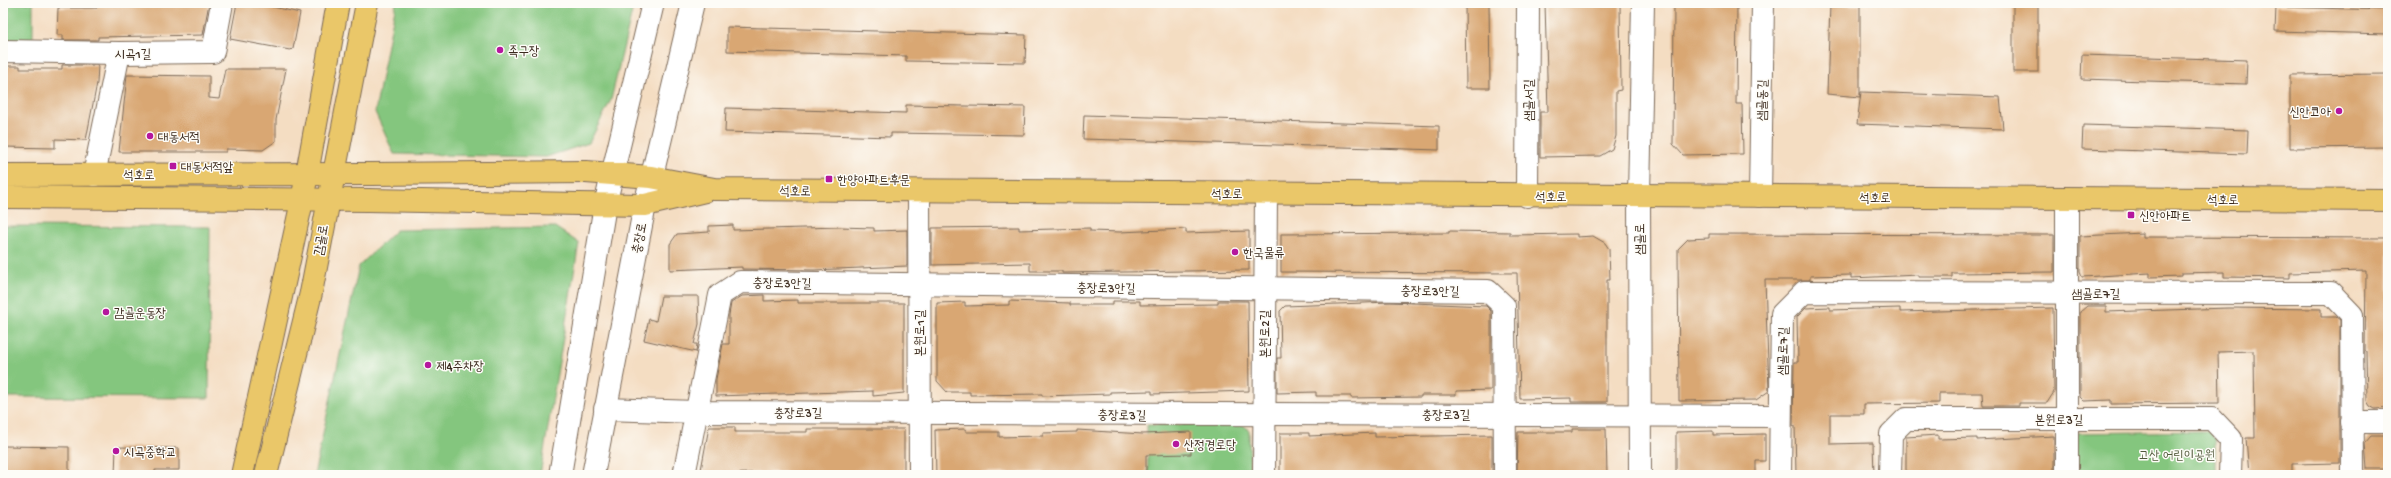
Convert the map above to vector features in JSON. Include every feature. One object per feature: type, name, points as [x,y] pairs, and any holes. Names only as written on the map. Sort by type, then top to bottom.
[{"type":"main road","name":"감골로","points":[[242,475],[302,200],[338,3]]},
{"type":"main road","name":"감골로","points":[[266,475],[311,293],[367,3]]},
{"type":"main road","name":"석호로","points":[[3,175],[586,172],[651,177],[714,189],[1528,196],[1639,195],[2388,200]]},
{"type":"main road","name":"석호로","points":[[3,197],[368,200],[645,205],[714,189]]},
{"type":"street","name":"시곡1길","points":[[3,51],[119,53],[213,52],[222,3]]},
{"type":"street","points":[[560,475],[605,205],[653,3]]},
{"type":"street","name":"충장로","points":[[593,475],[645,205],[693,3]]},
{"type":"street","name":"샘골서길","points":[[1528,3],[1528,196]]},
{"type":"street","name":"샘골로","points":[[1640,475],[1639,195],[1643,3]]},
{"type":"street","name":"샘골동길","points":[[1760,196],[1763,3]]},
{"type":"street","points":[[94,174],[119,53]]},
{"type":"street","name":"본원로1길","points":[[919,191],[918,284],[920,475]]},
{"type":"street","name":"본원로2길","points":[[1264,475],[1264,289],[1266,194]]},
{"type":"street","points":[[2067,198],[2069,293],[2067,475]]},
{"type":"street","name":"충장로3안길","points":[[684,475],[720,295],[740,282],[1488,291],[1504,306],[1505,475]]},
{"type":"street","name":"샘골로7길","points":[[1780,475],[1782,314],[1804,292],[2331,293],[2352,315],[2353,475]]},
{"type":"street","name":"충장로3길","points":[[605,408],[696,412],[1264,415],[1505,414],[1639,416]]},
{"type":"street","points":[[1639,416],[1780,416]]},
{"type":"street","name":"본원로3길","points":[[1890,475],[1891,434],[1906,419],[2068,418],[2212,419],[2231,440],[2230,475]]},
{"type":"street","points":[[2352,422],[2388,422]]},
{"type":"green space","points":[[3,3],[33,3],[33,40],[3,40]]},
{"type":"green space","points":[[396,3],[634,3],[611,100],[589,143],[546,157],[394,154],[375,112]]},
{"type":"green space","name":"감골운동장","points":[[3,226],[210,227],[209,398],[3,397]]},
{"type":"green space","points":[[555,227],[579,243],[540,475],[314,475],[359,266],[396,230]]},
{"type":"green space","points":[[1242,424],[1249,430],[1250,475],[1148,475],[1147,425]]},
{"type":"green space","name":"고산 어린이공원","points":[[2209,431],[2216,438],[2216,475],[2070,475],[2076,433]]},
{"type":"building","points":[[139,3],[209,3],[203,35],[98,37],[98,40],[63,40],[63,35],[57,35],[58,8],[97,8],[97,5],[139,5]]},
{"type":"building","points":[[237,3],[255,3],[300,13],[293,49],[290,50],[230,39]]},
{"type":"building","points":[[1465,3],[1489,3],[1490,88],[1466,88]]},
{"type":"building","points":[[1545,3],[1620,3],[1621,90],[1616,91],[1616,136],[1612,149],[1600,156],[1540,157],[1540,112],[1548,112]]},
{"type":"building","points":[[1674,3],[1737,3],[1736,104],[1742,104],[1743,154],[1683,155],[1673,144]]},
{"type":"building","points":[[2013,3],[2038,3],[2038,72],[2013,72]]},
{"type":"building","points":[[1830,5],[1860,5],[1860,97],[1827,94]]},
{"type":"building","points":[[2276,7],[2388,10],[2388,34],[2275,31]]},
{"type":"building","points":[[727,27],[1026,35],[1025,63],[906,61],[906,56],[727,51]]},
{"type":"building","points":[[2082,55],[2247,60],[2246,84],[2081,79]]},
{"type":"building","points":[[62,65],[98,65],[97,83],[86,140],[55,139],[55,148],[3,147],[3,66],[20,66],[20,69],[62,69]]},
{"type":"building","points":[[225,69],[286,69],[276,120],[276,141],[263,150],[226,149],[226,152],[119,152],[127,75],[209,76],[209,98],[219,99]]},
{"type":"building","name":"신안코아","points":[[2388,74],[2388,147],[2290,148],[2290,75]]},
{"type":"building","points":[[1861,92],[2000,97],[2003,129],[1857,124]]},
{"type":"building","points":[[906,105],[1025,107],[1024,135],[891,133],[891,137],[725,132],[726,108],[906,113]]},
{"type":"building","points":[[1084,115],[1439,126],[1439,150],[1083,139]]},
{"type":"building","points":[[2083,125],[2248,130],[2247,154],[2082,149]]},
{"type":"building","points":[[733,225],[733,230],[839,227],[874,228],[874,231],[907,230],[907,266],[814,270],[742,269],[742,267],[670,270],[670,244],[677,234],[709,232],[709,226]]},
{"type":"building","points":[[1019,227],[1019,230],[1090,228],[1090,231],[1120,232],[1186,229],[1186,233],[1249,231],[1249,270],[1062,273],[1062,271],[1030,271],[1030,263],[932,265],[932,228]]},
{"type":"building","points":[[1449,231],[1510,232],[1510,235],[1577,234],[1577,237],[1593,236],[1605,243],[1609,249],[1610,280],[1607,280],[1607,402],[1571,402],[1571,398],[1520,399],[1517,273],[1281,272],[1281,234],[1449,233]]},
{"type":"building","points":[[2143,233],[2143,237],[2388,238],[2388,408],[2375,409],[2370,406],[2367,401],[2365,351],[2366,271],[2290,273],[2290,278],[2224,277],[2224,272],[2182,273],[2182,276],[2150,277],[2150,273],[2082,277],[2080,272],[2080,236]]},
{"type":"building","points":[[1709,234],[2054,235],[2054,272],[1952,273],[1952,277],[1919,277],[1919,275],[1851,278],[1851,275],[1810,276],[1810,280],[1765,280],[1769,391],[1756,400],[1679,401],[1678,249],[1688,239],[1709,238]]},
{"type":"building","points":[[764,295],[764,301],[798,300],[798,303],[904,303],[904,393],[873,396],[873,391],[716,396],[716,379],[723,344],[729,344],[729,315],[731,303],[742,296]]},
{"type":"building","points":[[661,296],[698,296],[699,324],[694,344],[697,344],[696,352],[644,340],[649,319],[656,321]]},
{"type":"building","points":[[1009,301],[1070,303],[1070,305],[1113,305],[1113,301],[1140,301],[1140,305],[1218,304],[1218,301],[1248,301],[1249,391],[1152,394],[1152,391],[1110,392],[1110,394],[1042,396],[1042,394],[970,395],[970,392],[947,392],[937,381],[937,303],[965,302],[965,306],[1009,305]]},
{"type":"building","points":[[1390,302],[1486,306],[1491,311],[1491,390],[1456,391],[1456,395],[1421,395],[1421,397],[1351,398],[1351,396],[1316,396],[1316,392],[1277,393],[1277,358],[1281,358],[1280,311],[1285,306]]},
{"type":"building","points":[[2087,306],[2106,306],[2106,312],[2228,308],[2321,309],[2321,317],[2336,317],[2340,320],[2340,463],[2292,464],[2292,475],[2249,475],[2246,438],[2255,438],[2254,351],[2218,352],[2219,403],[2111,404],[2111,400],[2084,401],[2080,397],[2080,312]]},
{"type":"building","points":[[1830,307],[1830,310],[1900,308],[1900,312],[2053,308],[2054,392],[2047,403],[2019,403],[2019,406],[1983,406],[1982,393],[1939,393],[1939,403],[1864,404],[1864,414],[1830,414],[1830,444],[1873,443],[1874,475],[1796,475],[1795,426],[1793,426],[1794,362],[1798,362],[1797,317],[1806,308]]},
{"type":"building","points":[[709,427],[735,427],[735,432],[807,432],[807,429],[904,429],[904,475],[876,475],[876,471],[836,473],[775,472],[700,475]]},
{"type":"building","points":[[966,429],[966,432],[999,432],[999,437],[1043,436],[1043,433],[1077,432],[1077,430],[1143,434],[1191,432],[1191,454],[1146,455],[1146,475],[1043,474],[1043,472],[936,475],[935,430]]},
{"type":"building","points":[[1572,429],[1606,429],[1607,475],[1517,475],[1518,432],[1572,432]]},
{"type":"building","points":[[1713,431],[1713,435],[1765,434],[1765,461],[1756,461],[1756,475],[1676,475],[1676,432]]},
{"type":"building","points":[[1280,433],[1309,433],[1309,436],[1375,433],[1375,437],[1492,435],[1492,475],[1280,475]]},
{"type":"building","points":[[1938,435],[1938,439],[1977,438],[1977,440],[2054,436],[2054,475],[1906,475],[1906,437]]},
{"type":"building","points":[[2371,436],[2388,436],[2388,469],[2367,469],[2365,443]]},
{"type":"building","points":[[3,446],[69,447],[69,475],[3,475]]},
{"type":"building","points":[[116,447],[179,448],[179,470],[155,470],[155,475],[115,475]]},
{"type":"place","name":"족구장","points":[[500,50]]},
{"type":"place","name":"신안코아","points":[[2339,111]]},
{"type":"place","name":"대동서적","points":[[150,136]]},
{"type":"place","name":"대동서적앞","points":[[173,166]]},
{"type":"place","name":"한양아파트후문","points":[[829,179]]},
{"type":"place","name":"신안아파트","points":[[2131,215]]},
{"type":"place","name":"한국물류","points":[[1235,252]]},
{"type":"place","name":"감골운동장","points":[[106,312]]},
{"type":"place","name":"제4주차장","points":[[428,365]]},
{"type":"place","name":"산정경로당","points":[[1176,444]]},
{"type":"place","name":"시곡중학교","points":[[116,451]]}]
